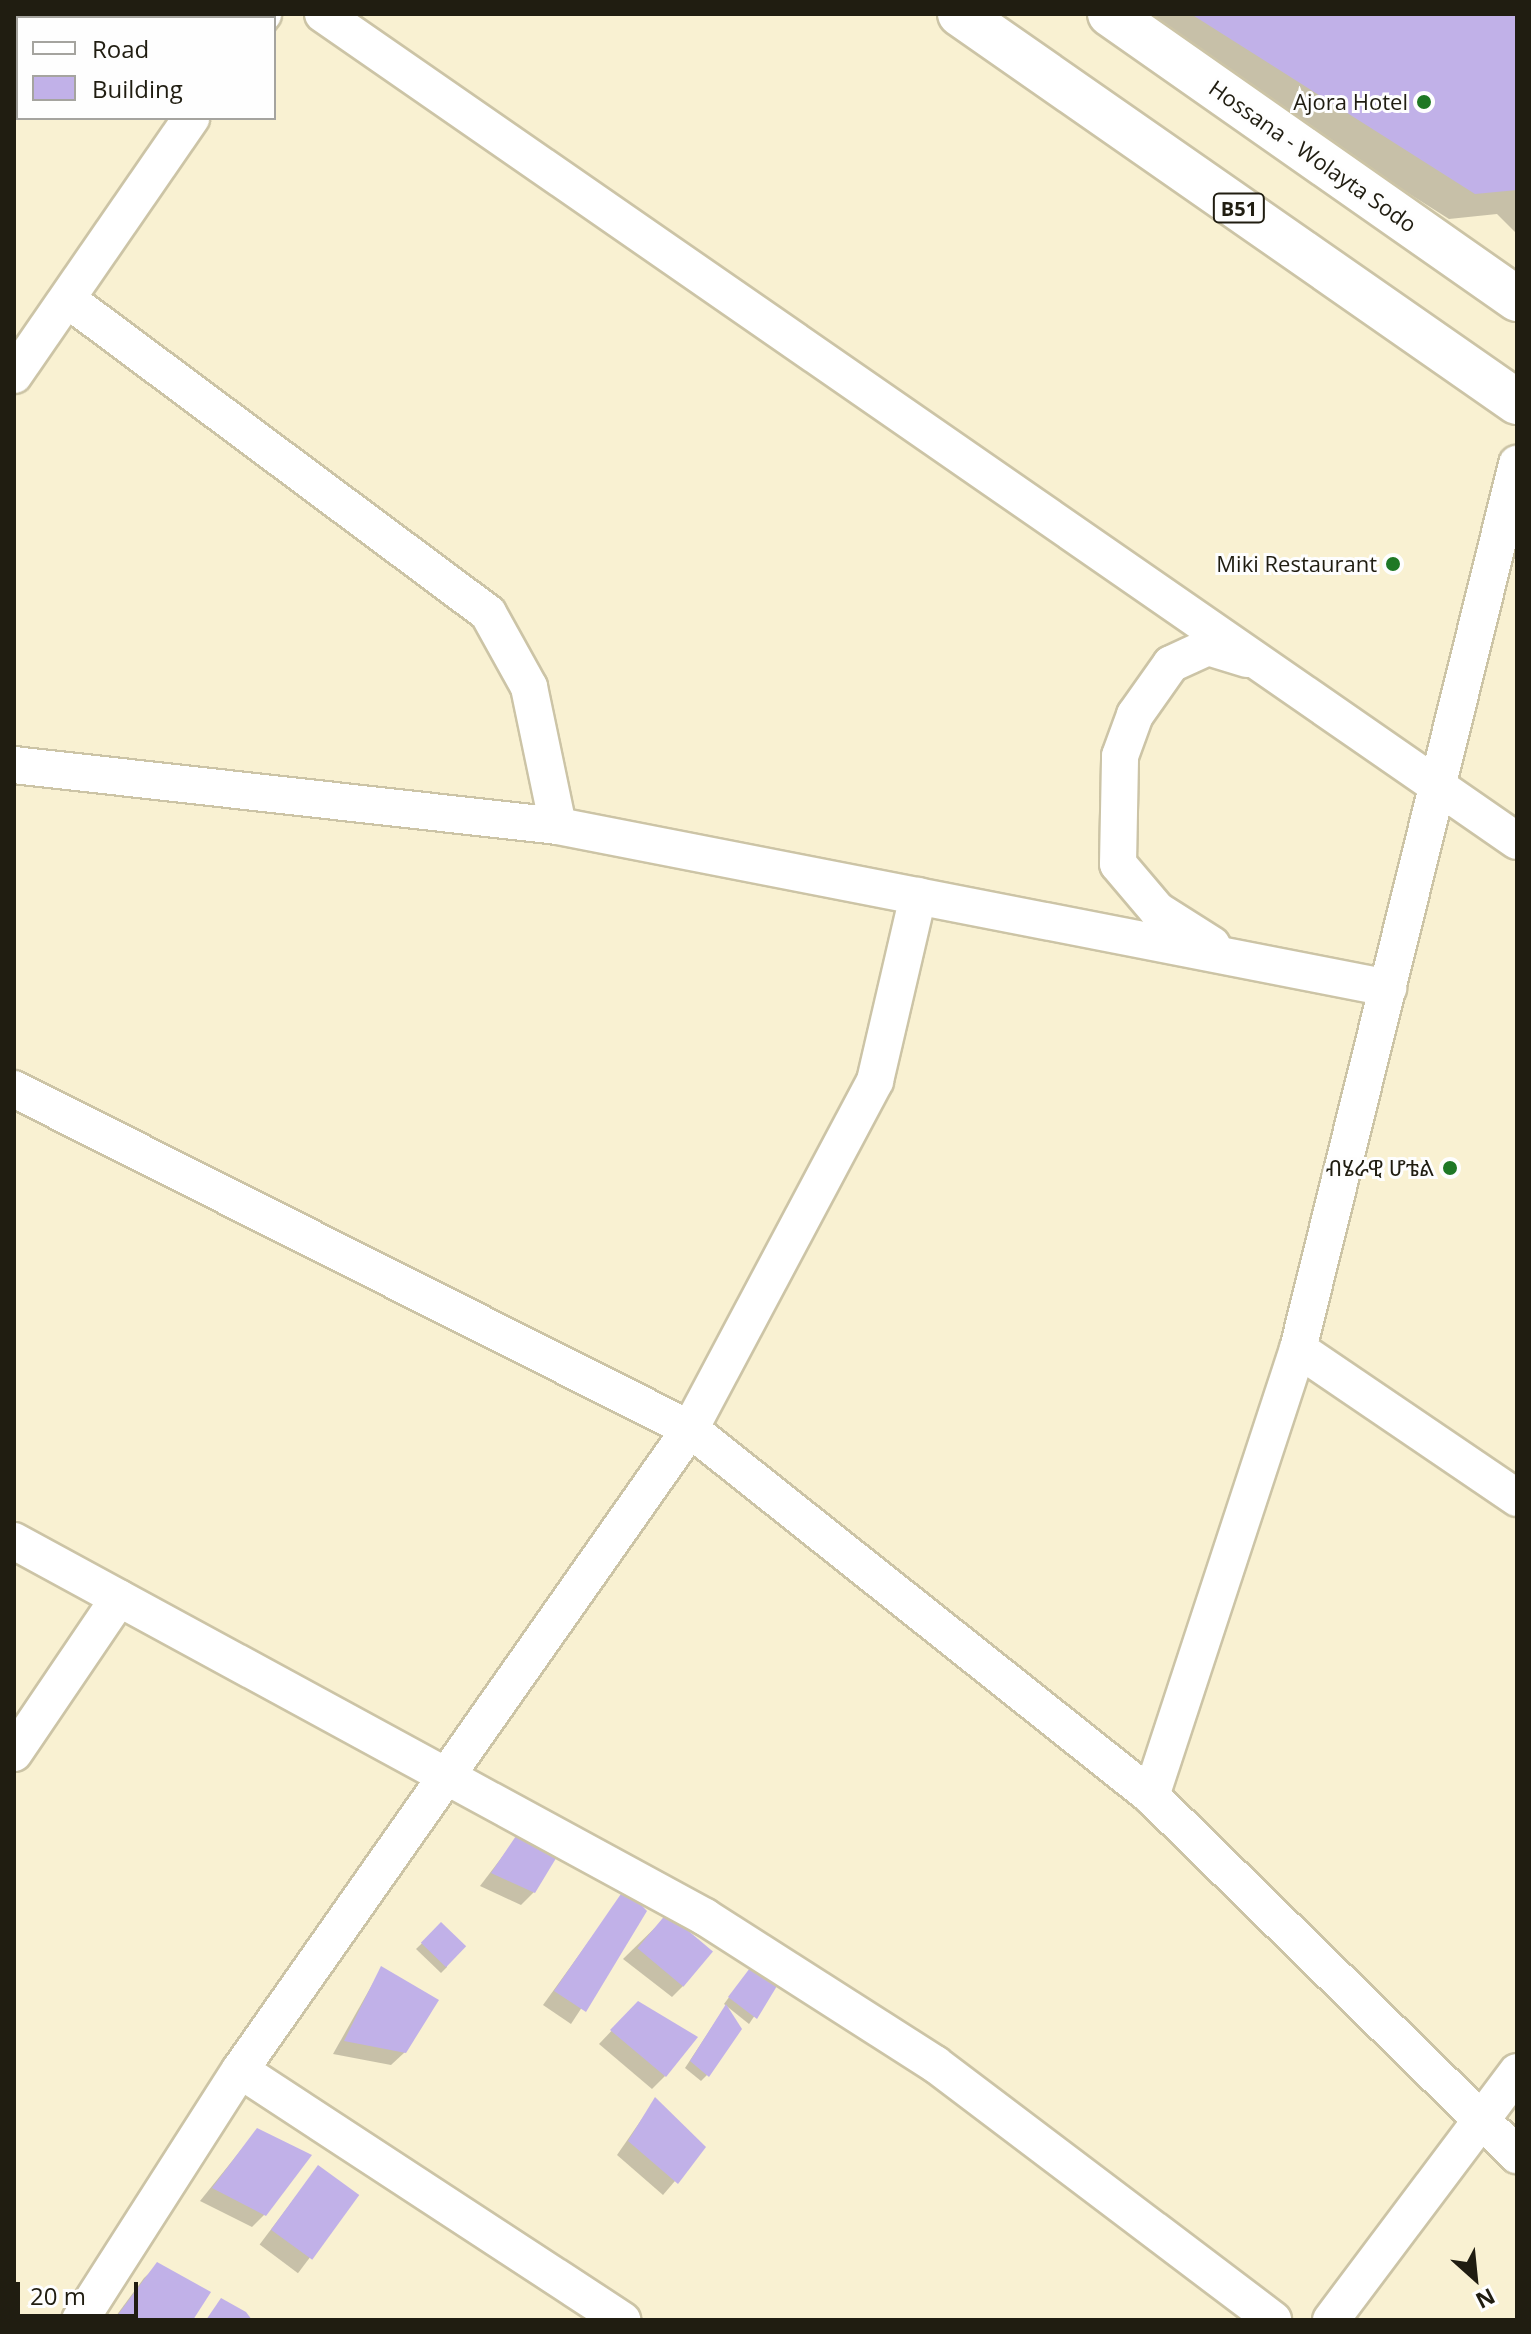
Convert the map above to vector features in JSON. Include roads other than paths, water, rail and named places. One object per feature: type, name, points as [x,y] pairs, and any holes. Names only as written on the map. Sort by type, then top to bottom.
[{"type":"highway","name":"B51","points":[[960,14],[1517,402]]},
{"type":"highway","name":"Hossana - Wolayta Sodo","points":[[1110,14],[1517,299]]},
{"type":"street","points":[[323,14],[1517,841]]},
{"type":"street","points":[[14,375],[190,120]]},
{"type":"street","points":[[67,299],[488,613],[529,687],[558,826]]},
{"type":"street","points":[[1151,1796],[1298,1349],[1517,464]]},
{"type":"street","points":[[1229,957],[1157,910],[1118,864],[1120,756],[1135,715],[1171,664],[1208,647],[1260,663]]},
{"type":"street","points":[[14,765],[558,826],[1388,988]]},
{"type":"street","points":[[80,2320],[240,2070],[445,1772],[690,1429],[875,1081],[918,896]]},
{"type":"street","points":[[14,1089],[690,1429],[1151,1796],[1480,2124],[1517,2155]]},
{"type":"street","points":[[1298,1349],[1517,1498]]},
{"type":"street","points":[[14,1541],[445,1772],[705,1917],[935,2064],[1273,2320]]},
{"type":"street","points":[[14,1753],[119,1598]]},
{"type":"street","points":[[240,2070],[622,2320]]},
{"type":"street","points":[[1331,2320],[1517,2072]]},
{"type":"place","name":"Ajora Hotel","points":[[1424,102]]},
{"type":"place","name":"Miki Restaurant","points":[[1393,564]]},
{"type":"place","name":"ብሄራዊ ሆቴል","points":[[1450,1168]]}]
